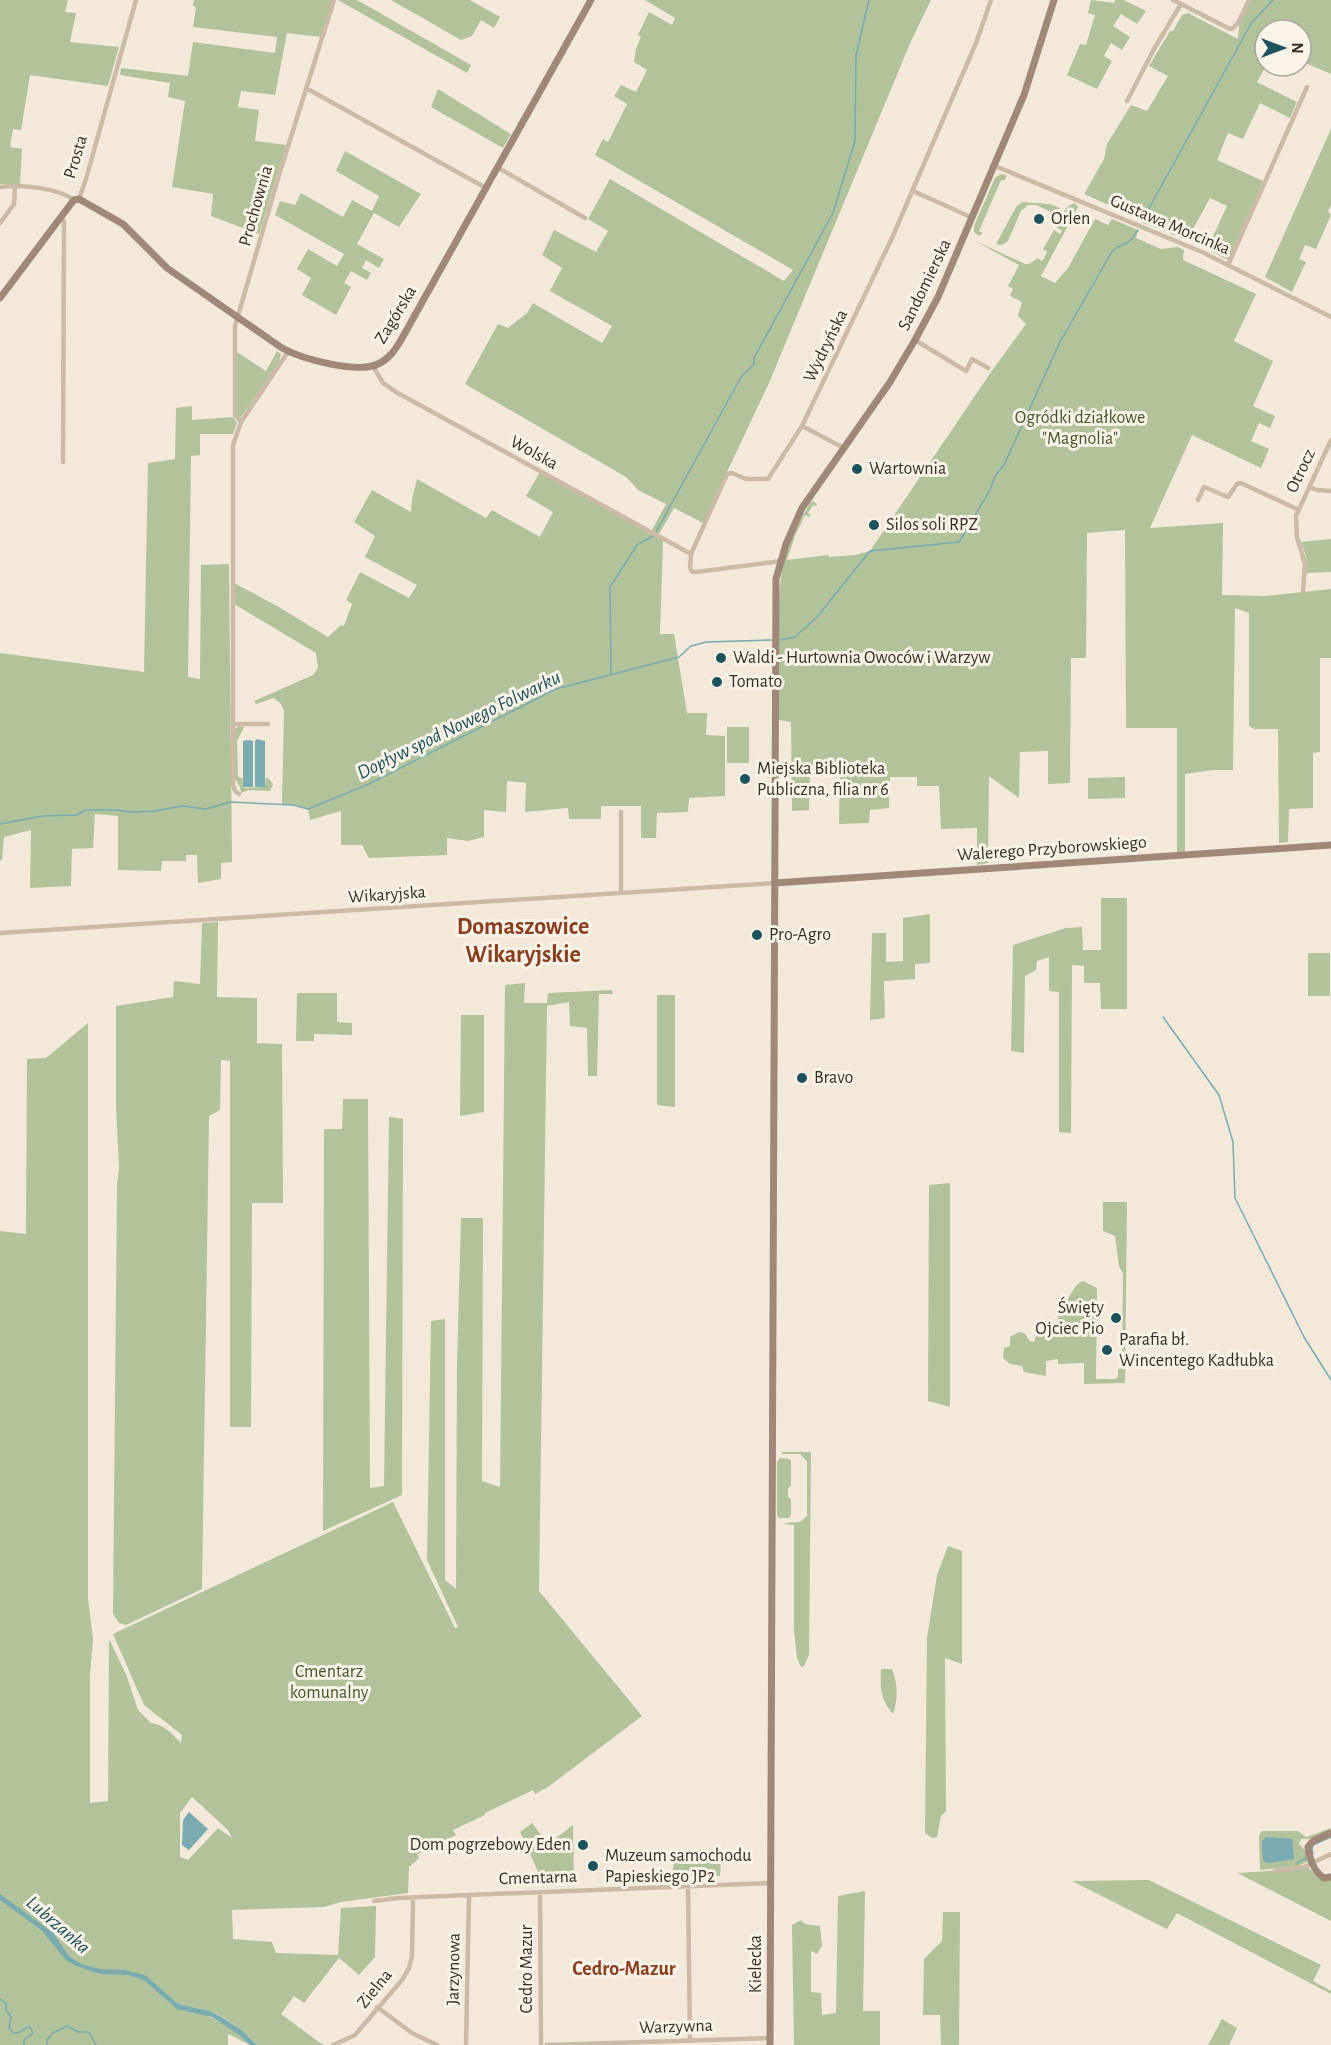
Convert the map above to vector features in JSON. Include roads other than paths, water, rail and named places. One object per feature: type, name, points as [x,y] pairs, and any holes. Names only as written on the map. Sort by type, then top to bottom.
[{"type":"street","name":"Prosta","points":[[0,298],[76,200],[86,179],[136,0]]},
{"type":"street","name":"Prochownia","points":[[241,422],[236,418],[234,411],[235,326],[334,0]]},
{"type":"street","name":"Zagórska","points":[[76,200],[123,224],[167,268],[288,352],[353,367],[373,366],[388,358],[398,346],[591,0]]},
{"type":"street","name":"Wydryńska","points":[[691,554],[727,474],[732,473],[746,479],[768,479],[802,426],[913,191],[976,43],[991,0]]},
{"type":"street","name":"Sandomierska","points":[[775,883],[775,640],[776,587],[780,561],[804,505],[890,382],[946,281],[1030,80],[1054,0]]},
{"type":"street","points":[[1173,0],[1230,29],[1238,23],[1249,0]]},
{"type":"street","points":[[1127,101],[1181,4]]},
{"type":"street","points":[[1228,265],[1307,87]]},
{"type":"street","points":[[306,88],[486,188]]},
{"type":"street","name":"Gustawa Morcinka","points":[[994,166],[1170,238],[1331,317]]},
{"type":"street","points":[[497,167],[585,218]]},
{"type":"street","points":[[0,187],[15,186],[62,193],[76,200]]},
{"type":"street","points":[[0,223],[14,204],[15,186]]},
{"type":"street","points":[[913,191],[973,218]]},
{"type":"street","points":[[60,218],[64,221],[63,462]]},
{"type":"street","points":[[915,340],[966,371],[972,359],[988,368]]},
{"type":"street","name":"Prochownia","points":[[239,794],[235,791],[233,784],[232,462],[235,437],[241,422],[288,352]]},
{"type":"street","name":"Wolska","points":[[373,366],[383,383],[396,392],[691,554]]},
{"type":"street","points":[[802,426],[844,448]]},
{"type":"street","name":"Otrocz","points":[[1298,512],[1331,440]]},
{"type":"street","points":[[1198,500],[1204,487],[1228,497],[1240,483],[1298,512],[1295,527],[1305,564],[1303,591]]},
{"type":"street","points":[[1309,487],[1331,491]]},
{"type":"street","points":[[691,554],[692,572],[780,561]]},
{"type":"street","points":[[233,724],[268,724]]},
{"type":"street","points":[[621,812],[621,893]]},
{"type":"street","name":"Walerego Przyborowskiego","points":[[775,883],[1331,845]]},
{"type":"street","name":"Wikaryjska","points":[[0,933],[775,883]]},
{"type":"street","name":"Kielecka","points":[[770,2042],[775,883]]},
{"type":"street","points":[[1331,1833],[1310,1843],[1308,1851],[1322,1877],[1331,1877]]},
{"type":"street","points":[[1275,1871],[1300,1869],[1331,1854]]},
{"type":"street","name":"Cmentarna","points":[[374,1902],[469,1895],[771,1883]]},
{"type":"street","points":[[688,1886],[690,2040]]},
{"type":"street","name":"Cedro Mazur","points":[[540,1892],[541,2045]]},
{"type":"street","name":"Jarzynowa","points":[[465,2045],[469,1895]]},
{"type":"street","name":"Zielna","points":[[333,2045],[355,2035],[402,1980],[409,1968],[412,1956],[413,1898]]},
{"type":"street","points":[[377,2007],[412,2032],[438,2045]]},
{"type":"street","name":"Warzywna","points":[[546,2045],[690,2040],[770,2042]]},
{"type":"water","points":[[257,739],[265,741],[265,787],[255,787],[255,741]]},
{"type":"water","points":[[243,741],[253,741],[253,787],[243,787]]},
{"type":"water","points":[[189,1812],[208,1829],[189,1850],[182,1845],[183,1820]]},
{"type":"water","points":[[1266,1837],[1292,1839],[1294,1859],[1268,1863],[1263,1861],[1262,1842]]},
{"type":"water","points":[[0,1894],[53,1933],[69,1956],[81,1964],[145,1975],[178,2004],[210,2011],[240,2029],[257,2045],[250,2045],[212,2017],[177,2009],[144,1980],[128,1975],[100,1974],[76,1966],[66,1960],[41,1930],[0,1900]]},
{"type":"waterway","points":[[656,532],[741,377],[754,364],[754,358],[833,213],[855,141],[856,55],[869,0]]},
{"type":"waterway","name":"Dopływ spod Nowego Folwarku","points":[[1143,219],[1252,22],[1273,0]]},
{"type":"waterway","name":"Dopływ spod Nowego Folwarku","points":[[780,640],[795,637],[817,617],[870,551],[959,542],[990,490],[995,476],[1004,465],[1060,342],[1112,252],[1129,242],[1138,230]]},
{"type":"waterway","points":[[611,674],[610,587],[637,545],[653,536]]},
{"type":"waterway","name":"Dopływ spod Nowego Folwarku","points":[[0,824],[42,816],[77,815],[85,810],[155,811],[182,806],[206,809],[230,802],[293,805],[308,809],[369,784],[556,689],[679,657],[691,646],[706,642],[772,640]]},
{"type":"waterway","points":[[1163,1017],[1219,1095],[1233,1142],[1235,1198],[1304,1337],[1331,1380]]},
{"type":"waterway","points":[[1313,1854],[1313,1845],[1331,1837]]},
{"type":"waterway","points":[[1297,1863],[1306,1858]]},
{"type":"waterway","points":[[0,1999],[6,2003],[6,2010],[11,2017],[9,2028],[13,2033],[30,2027],[33,2033],[24,2040],[24,2045]]},
{"type":"waterway","points":[[47,2045],[47,2040],[53,2033],[67,2026],[78,2032],[89,2032],[96,2045]]},
{"type":"place","name":"Orlen","points":[[1039,219]]},
{"type":"place","name":"Wartownia","points":[[857,469]]},
{"type":"place","name":"Silos soli RPZ","points":[[874,525]]},
{"type":"place","name":"Waldi - Hurtownia Owoców i Warzyw","points":[[721,658]]},
{"type":"place","name":"Tomato","points":[[717,682]]},
{"type":"place","name":"Miejska Biblioteka Publiczna, filia nr 6","points":[[745,779]]},
{"type":"place","name":"Pro-Agro","points":[[757,935]]},
{"type":"place","name":"Bravo","points":[[802,1078]]},
{"type":"place","name":"Święty Ojciec Pio","points":[[1116,1318]]},
{"type":"place","name":"Parafia bł. Wincentego Kadłubka","points":[[1107,1350]]},
{"type":"place","name":"Dom pogrzebowy Eden","points":[[583,1845]]},
{"type":"place","name":"Muzeum samochodu Papieskiego JP2","points":[[593,1866]]},
{"type":"district","name":"Domaszowice Wikaryjskie","points":[[523,941]]},
{"type":"district","name":"Cedro-Mazur","points":[[624,1969]]},
{"type":"park label","name":"Ogródki działkowe \"Magnolia\"","points":[[1080,428]]},
{"type":"park label","name":"Cmentarz komunalny","points":[[329,1682]]},
{"type":"water label","name":"Lubrzanka","points":[[58,1925]]}]
